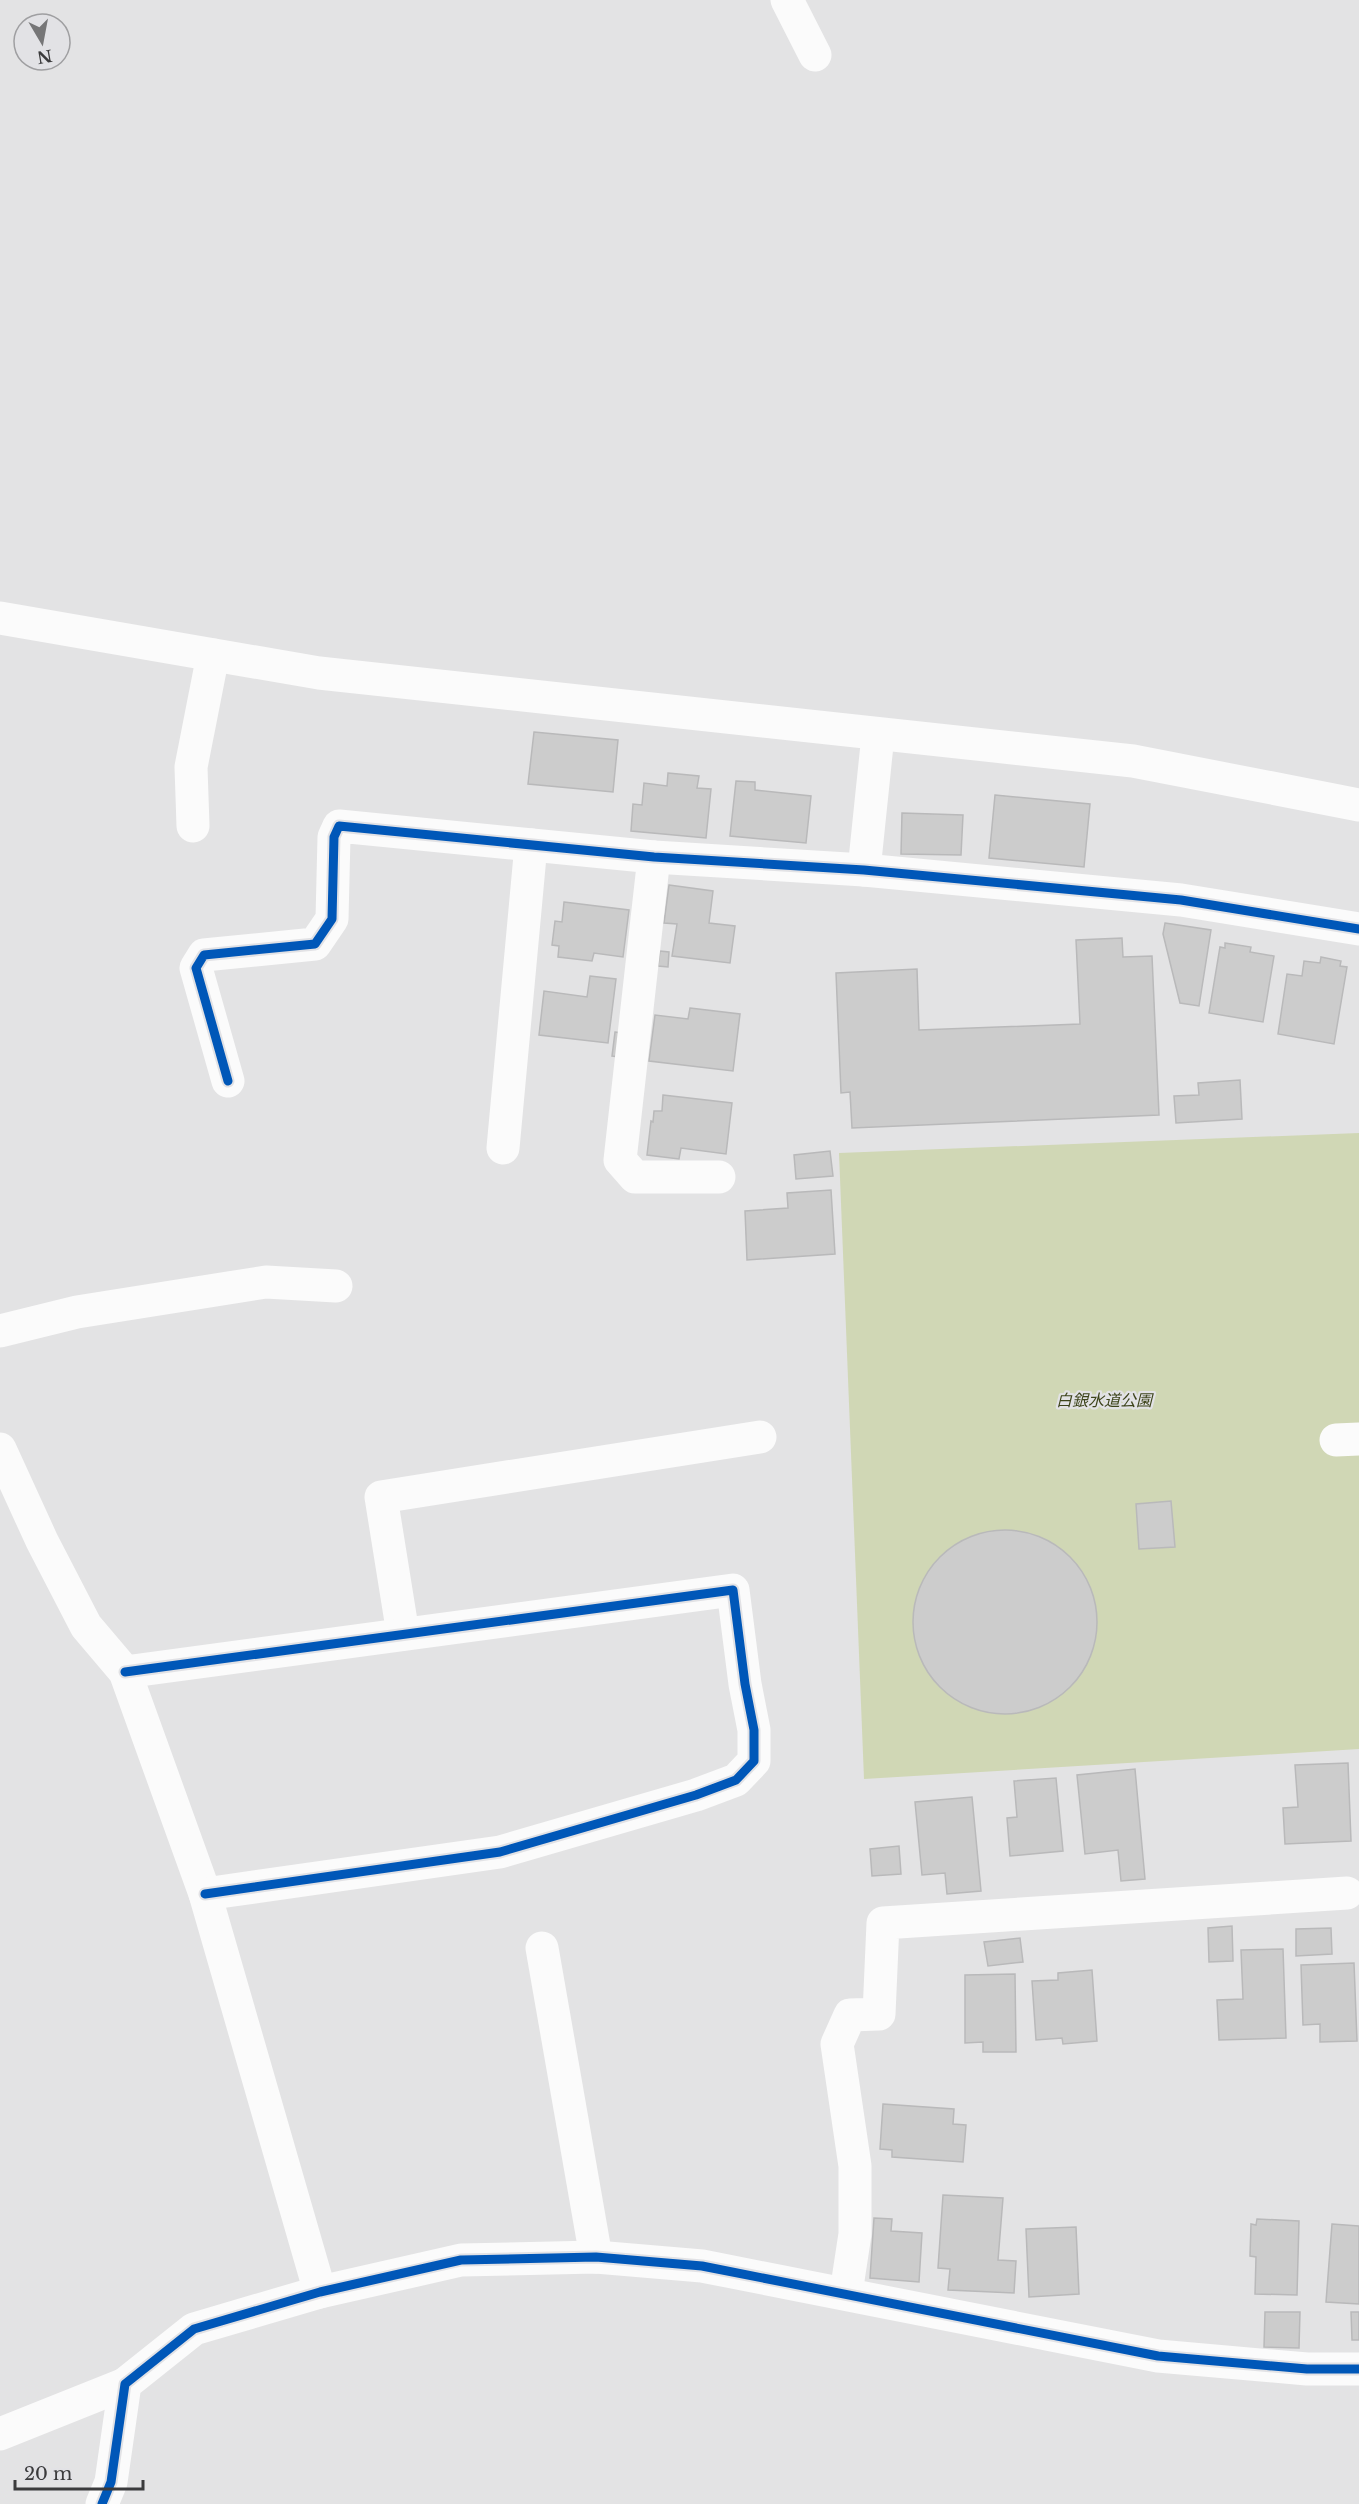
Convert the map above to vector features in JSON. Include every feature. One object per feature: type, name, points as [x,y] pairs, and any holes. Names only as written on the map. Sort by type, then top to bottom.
[{"type":"street","points":[[787,0],[815,55]]},
{"type":"street","points":[[0,618],[319,673],[1133,761],[1359,805]]},
{"type":"street","points":[[193,825],[191,767],[213,655]]},
{"type":"street","points":[[864,870],[878,735]]},
{"type":"street","points":[[228,1081],[196,968],[204,955],[315,944],[332,919],[334,837],[339,826],[654,857],[864,870],[1181,900],[1359,929]]},
{"type":"street","points":[[502,1148],[531,845]]},
{"type":"street","points":[[654,857],[620,1160],[635,1177],[719,1176]]},
{"type":"street","points":[[0,1331],[76,1312],[266,1282],[336,1286]]},
{"type":"street","points":[[403,1634],[381,1497],[760,1437]]},
{"type":"street","points":[[0,1449],[42,1541],[86,1626],[125,1672],[205,1894],[320,2292]]},
{"type":"street","points":[[125,1672],[733,1590],[745,1684],[754,1730],[754,1761],[736,1780],[696,1795],[500,1852],[205,1894]]},
{"type":"street","points":[[846,2293],[855,2234],[855,2166],[837,2044],[850,2015],[879,2014],[883,1923],[1347,1893]]},
{"type":"street","points":[[542,1948],[597,2257]]},
{"type":"street","points":[[0,2434],[125,2384],[194,2329],[320,2292],[461,2259],[597,2257],[702,2266],[1158,2356],[1307,2369],[1359,2369]]},
{"type":"street","points":[[102,2504],[111,2482],[125,2384]]},
{"type":"green space","name":"白銀水道公園","points":[[1359,1133],[1359,1749],[864,1779],[839,1153]]},
{"type":"building","points":[[534,732],[618,740],[613,792],[528,784]]},
{"type":"building","points":[[668,773],[699,776],[697,788],[711,789],[706,838],[631,831],[633,804],[642,805],[644,783],[667,786]]},
{"type":"building","points":[[736,781],[755,782],[755,790],[811,796],[806,843],[730,836]]},
{"type":"building","points":[[995,795],[1090,804],[1084,867],[989,858]]},
{"type":"building","points":[[902,813],[963,815],[961,855],[901,854]]},
{"type":"building","points":[[669,885],[713,891],[709,923],[735,926],[730,963],[672,956],[677,924],[664,923]]},
{"type":"building","points":[[564,902],[629,910],[623,957],[594,953],[592,961],[558,957],[559,946],[552,945],[555,921],[562,922]]},
{"type":"building","points":[[1165,923],[1211,930],[1199,1006],[1180,1003],[1163,934]]},
{"type":"building","points":[[1122,938],[1123,957],[1152,956],[1159,1115],[852,1128],[850,1092],[841,1093],[836,973],[917,969],[919,1030],[1080,1024],[1076,940]]},
{"type":"building","points":[[1225,943],[1251,947],[1250,952],[1274,956],[1263,1022],[1209,1013],[1220,947],[1225,948]]},
{"type":"building","points":[[660,951],[669,952],[668,967],[658,966]]},
{"type":"building","points":[[1321,957],[1341,961],[1340,966],[1347,967],[1334,1044],[1278,1034],[1287,974],[1302,976],[1304,961],[1320,963]]},
{"type":"building","points":[[590,976],[616,979],[608,1043],[539,1035],[544,991],[587,997]]},
{"type":"building","points":[[690,1008],[740,1014],[733,1071],[649,1061],[655,1015],[688,1019]]},
{"type":"building","points":[[615,1032],[622,1033],[619,1057],[612,1056]]},
{"type":"building","points":[[1240,1080],[1242,1119],[1176,1123],[1174,1096],[1199,1095],[1198,1083]]},
{"type":"building","points":[[663,1095],[732,1103],[726,1154],[681,1148],[679,1159],[647,1155],[651,1121],[653,1122],[654,1111],[662,1111]]},
{"type":"building","points":[[830,1151],[833,1176],[796,1179],[794,1155]]},
{"type":"building","points":[[831,1190],[835,1254],[747,1260],[745,1211],[788,1208],[787,1193]]},
{"type":"building","points":[[1171,1501],[1175,1547],[1139,1549],[1136,1504]]},
{"type":"building","points":[[1005,1530],[1023,1531],[1040,1537],[1056,1545],[1070,1557],[1082,1571],[1090,1587],[1096,1604],[1096,1640],[1090,1657],[1082,1673],[1070,1687],[1056,1699],[1040,1707],[1023,1713],[1005,1714],[987,1713],[970,1707],[954,1699],[940,1687],[928,1673],[920,1657],[914,1640],[913,1622],[914,1604],[920,1587],[928,1571],[940,1557],[954,1545],[970,1537],[987,1531]]},
{"type":"building","points":[[1348,1763],[1351,1841],[1285,1844],[1283,1808],[1298,1807],[1295,1765]]},
{"type":"building","points":[[1135,1769],[1145,1879],[1121,1881],[1118,1850],[1085,1854],[1077,1775]]},
{"type":"building","points":[[1056,1778],[1063,1851],[1010,1856],[1007,1818],[1017,1817],[1014,1781]]},
{"type":"building","points":[[972,1797],[981,1891],[947,1894],[945,1873],[922,1875],[915,1802]]},
{"type":"building","points":[[899,1846],[901,1874],[872,1876],[870,1849]]},
{"type":"building","points":[[1232,1926],[1233,1961],[1209,1962],[1208,1928]]},
{"type":"building","points":[[1331,1928],[1332,1954],[1296,1956],[1296,1929]]},
{"type":"building","points":[[1020,1938],[1023,1962],[988,1966],[984,1942]]},
{"type":"building","points":[[1283,1949],[1286,2038],[1219,2040],[1217,2000],[1243,1999],[1241,1950]]},
{"type":"building","points":[[1354,1963],[1357,2041],[1320,2042],[1320,2024],[1303,2025],[1301,1965]]},
{"type":"building","points":[[1092,1970],[1097,2041],[1063,2044],[1062,2038],[1036,2040],[1032,1981],[1058,1980],[1058,1973]]},
{"type":"building","points":[[1015,1974],[1016,2052],[983,2052],[983,2042],[965,2043],[965,1975]]},
{"type":"building","points":[[883,2104],[954,2109],[953,2124],[966,2125],[963,2162],[892,2157],[892,2150],[880,2149]]},
{"type":"building","points":[[943,2195],[1003,2198],[998,2260],[1016,2261],[1014,2293],[948,2290],[950,2269],[938,2268]]},
{"type":"building","points":[[874,2218],[892,2219],[891,2231],[922,2233],[919,2282],[870,2278]]},
{"type":"building","points":[[1257,2219],[1299,2221],[1297,2295],[1255,2294],[1256,2257],[1250,2256],[1251,2224],[1256,2225]]},
{"type":"building","points":[[1332,2224],[1359,2226],[1359,2304],[1326,2302]]},
{"type":"building","points":[[1076,2227],[1079,2294],[1029,2297],[1026,2229]]},
{"type":"building","points":[[1265,2312],[1300,2312],[1299,2348],[1264,2347]]},
{"type":"building","points":[[1351,2312],[1359,2312],[1359,2340],[1352,2340]]},
{"type":"cycle path","points":[[228,1081],[196,968],[204,955],[315,944],[332,919],[334,837],[339,826],[654,857],[864,870],[1181,900],[1359,929]]},
{"type":"cycle path","points":[[125,1672],[733,1590],[745,1684],[754,1730],[754,1761],[736,1780],[696,1795],[500,1852],[205,1894]]},
{"type":"cycle path","points":[[102,2504],[111,2482],[125,2384],[194,2329],[320,2292],[461,2260],[596,2257],[702,2266],[1158,2356],[1307,2369],[1359,2369]]}]
